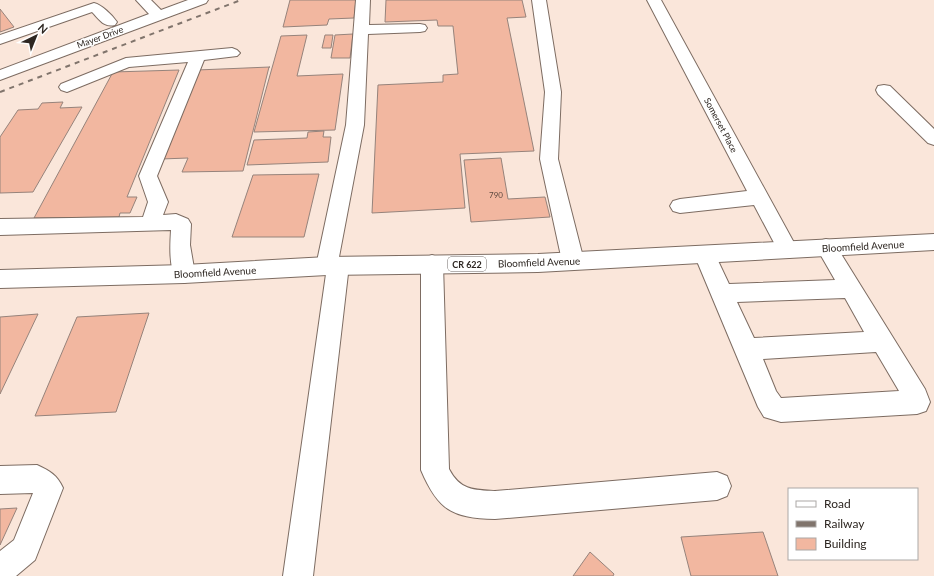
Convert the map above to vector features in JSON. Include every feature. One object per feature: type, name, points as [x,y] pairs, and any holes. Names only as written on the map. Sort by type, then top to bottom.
[{"type":"main road","name":"Mayer Drive","points":[[0,75],[151,7],[200,0]]},
{"type":"main road","points":[[298,576],[333,266],[355,125],[363,0]]},
{"type":"main road","points":[[539,0],[553,92],[549,159],[573,261]]},
{"type":"main road","name":"Somerset Place","points":[[654,0],[788,250]]},
{"type":"main road","points":[[0,40],[94,7],[110,22]]},
{"type":"main road","points":[[0,63],[151,7]]},
{"type":"main road","points":[[361,30],[420,28]]},
{"type":"main road","points":[[67,87],[126,63],[232,53]]},
{"type":"main road","points":[[150,224],[158,202],[148,176],[198,56]]},
{"type":"main road","points":[[884,90],[934,138]]},
{"type":"main road","points":[[680,206],[760,197]]},
{"type":"main road","points":[[0,227],[150,224],[176,222],[181,224],[180,245],[184,274]]},
{"type":"main road","name":"Bloomfield Avenue","points":[[0,279],[184,274],[333,266],[573,261],[934,242]]},
{"type":"main road","points":[[705,254],[747,349],[767,399],[773,408],[781,410],[917,402],[916,397],[826,247]]},
{"type":"main road","points":[[432,264],[435,470],[444,488],[453,497],[465,503],[476,505],[495,505],[717,486]]},
{"type":"main road","points":[[723,293],[851,290]]},
{"type":"main road","points":[[747,349],[882,341]]},
{"type":"main road","points":[[0,480],[37,479],[49,488],[25,550],[0,570]]},
{"type":"building","points":[[290,0],[356,0],[354,18],[329,19],[327,25],[283,27]]},
{"type":"building","points":[[386,0],[522,0],[526,17],[507,18],[534,151],[460,154],[465,208],[372,213],[378,85],[443,82],[443,75],[458,74],[453,26],[438,26],[437,20],[385,22]]},
{"type":"building","points":[[0,9],[14,27],[0,32]]},
{"type":"building","points":[[353,34],[350,58],[331,58],[335,35]]},
{"type":"building","points":[[307,35],[297,76],[343,74],[335,130],[254,132],[281,36]]},
{"type":"building","points":[[325,35],[333,35],[331,48],[322,48]]},
{"type":"building","points":[[269,67],[243,171],[182,172],[188,158],[161,159],[197,70]]},
{"type":"building","points":[[179,70],[127,197],[137,197],[130,213],[120,213],[119,217],[34,218],[113,72]]},
{"type":"building","points":[[63,102],[60,108],[82,107],[33,192],[0,193],[0,137],[18,110],[38,109],[42,103]]},
{"type":"building","points":[[324,131],[323,137],[331,137],[328,162],[247,165],[254,140],[307,138],[308,132]]},
{"type":"building","points":[[501,158],[508,199],[545,197],[550,217],[471,222],[464,160]]},
{"type":"building","points":[[319,174],[304,237],[232,237],[253,175]]},
{"type":"building","points":[[149,313],[116,412],[35,416],[77,317]]},
{"type":"building","points":[[38,314],[0,394],[0,317]]},
{"type":"building","points":[[17,508],[0,545],[0,509]]},
{"type":"building","points":[[763,532],[778,576],[691,576],[681,537]]},
{"type":"building","points":[[590,552],[614,574],[613,576],[573,576]]},
{"type":"railway","points":[[0,92],[241,0]]}]
